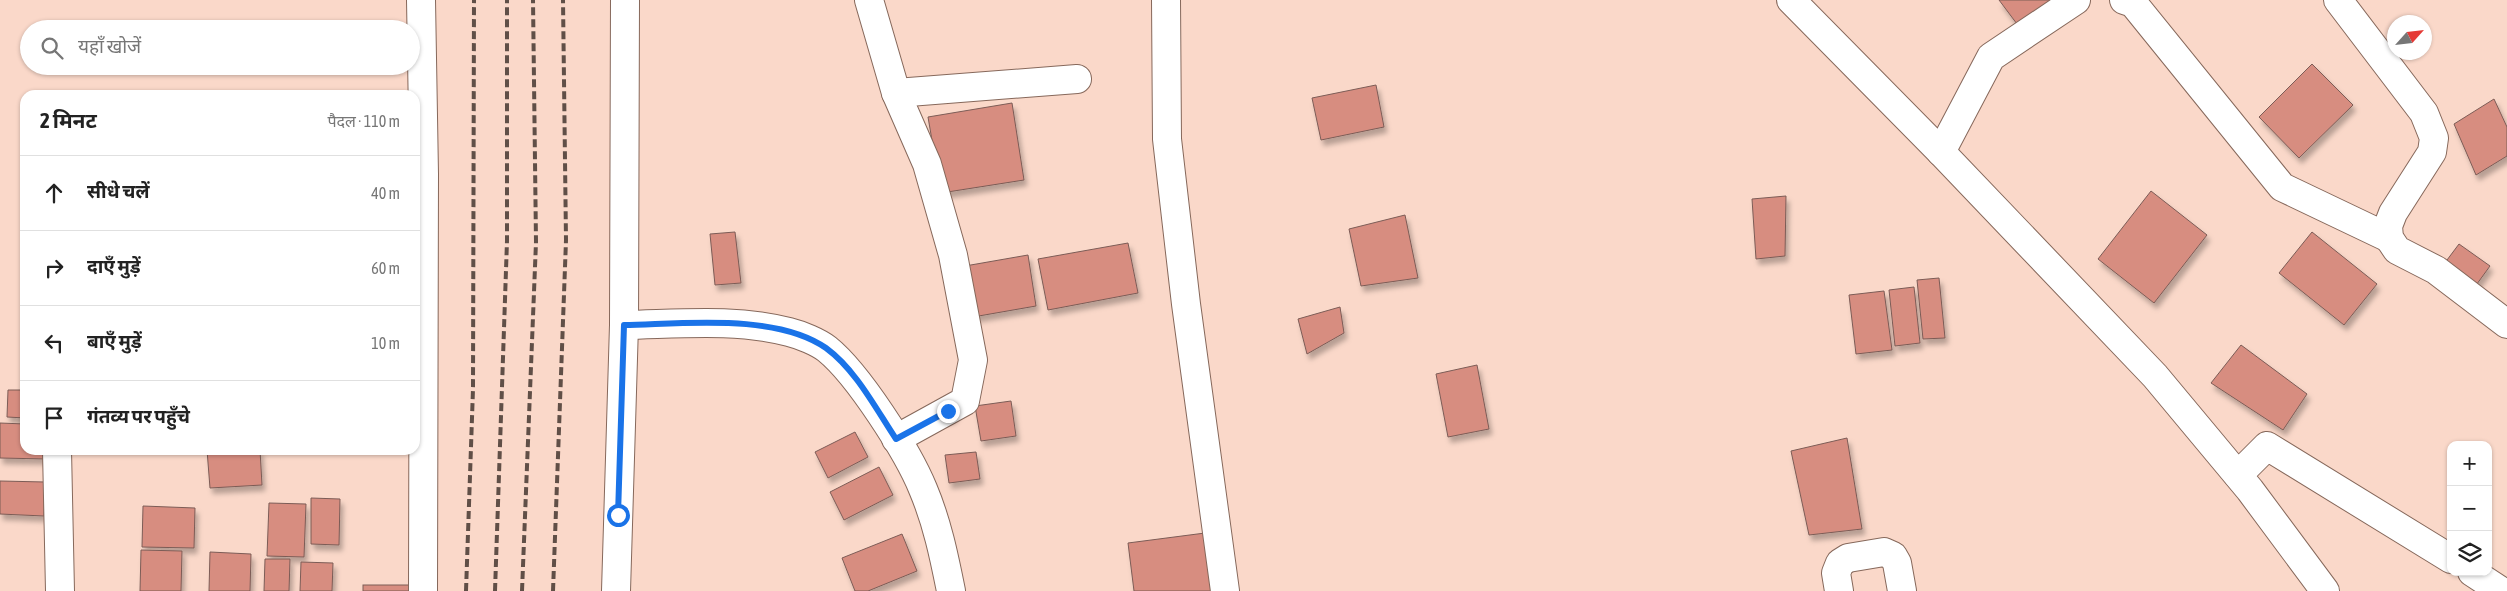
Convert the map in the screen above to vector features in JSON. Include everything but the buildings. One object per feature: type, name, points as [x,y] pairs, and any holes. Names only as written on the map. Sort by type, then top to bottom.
[{"type":"street","points":[[420,108],[421,0]]},
{"type":"street","points":[[616,591],[624,325],[625,0]]},
{"type":"street","points":[[869,0],[896,94],[927,164],[953,255],[974,360],[965,401],[896,439]]},
{"type":"street","points":[[1166,0],[1167,139],[1188,314],[1226,591]]},
{"type":"street","points":[[1791,0],[1941,152],[2155,376],[2238,476],[2325,591]]},
{"type":"street","points":[[1941,152],[1991,57],[2076,0]]},
{"type":"street","points":[[2124,0],[2133,3],[2282,187],[2389,238]]},
{"type":"street","points":[[2338,0],[2424,113],[2434,138],[2432,152],[2393,213],[2388,226],[2389,238],[2397,250],[2436,270],[2507,324]]},
{"type":"street","points":[[896,94],[1077,79]]},
{"type":"street","points":[[624,325],[747,324],[791,333],[826,348],[851,373],[896,439],[922,487],[938,532],[952,591]]},
{"type":"street","points":[[420,341],[422,591]]},
{"type":"street","points":[[2238,476],[2267,446],[2447,558]]},
{"type":"street","points":[[57,455],[60,591]]},
{"type":"street","points":[[1839,591],[1836,573],[1840,563],[1848,558],[1884,552],[1893,556],[1897,563],[1902,591]]},
{"type":"street","points":[[2478,576],[2501,591]]},
{"type":"railway","points":[[466,591],[473,389],[474,0]]},
{"type":"railway","points":[[495,591],[507,241],[507,0]]},
{"type":"railway","points":[[522,591],[536,242],[533,0]]},
{"type":"railway","points":[[553,591],[566,240],[563,0]]},
{"type":"route","points":[[618,515],[624,325],[747,324],[791,333],[826,348],[851,373],[896,439],[948,411]]}]
